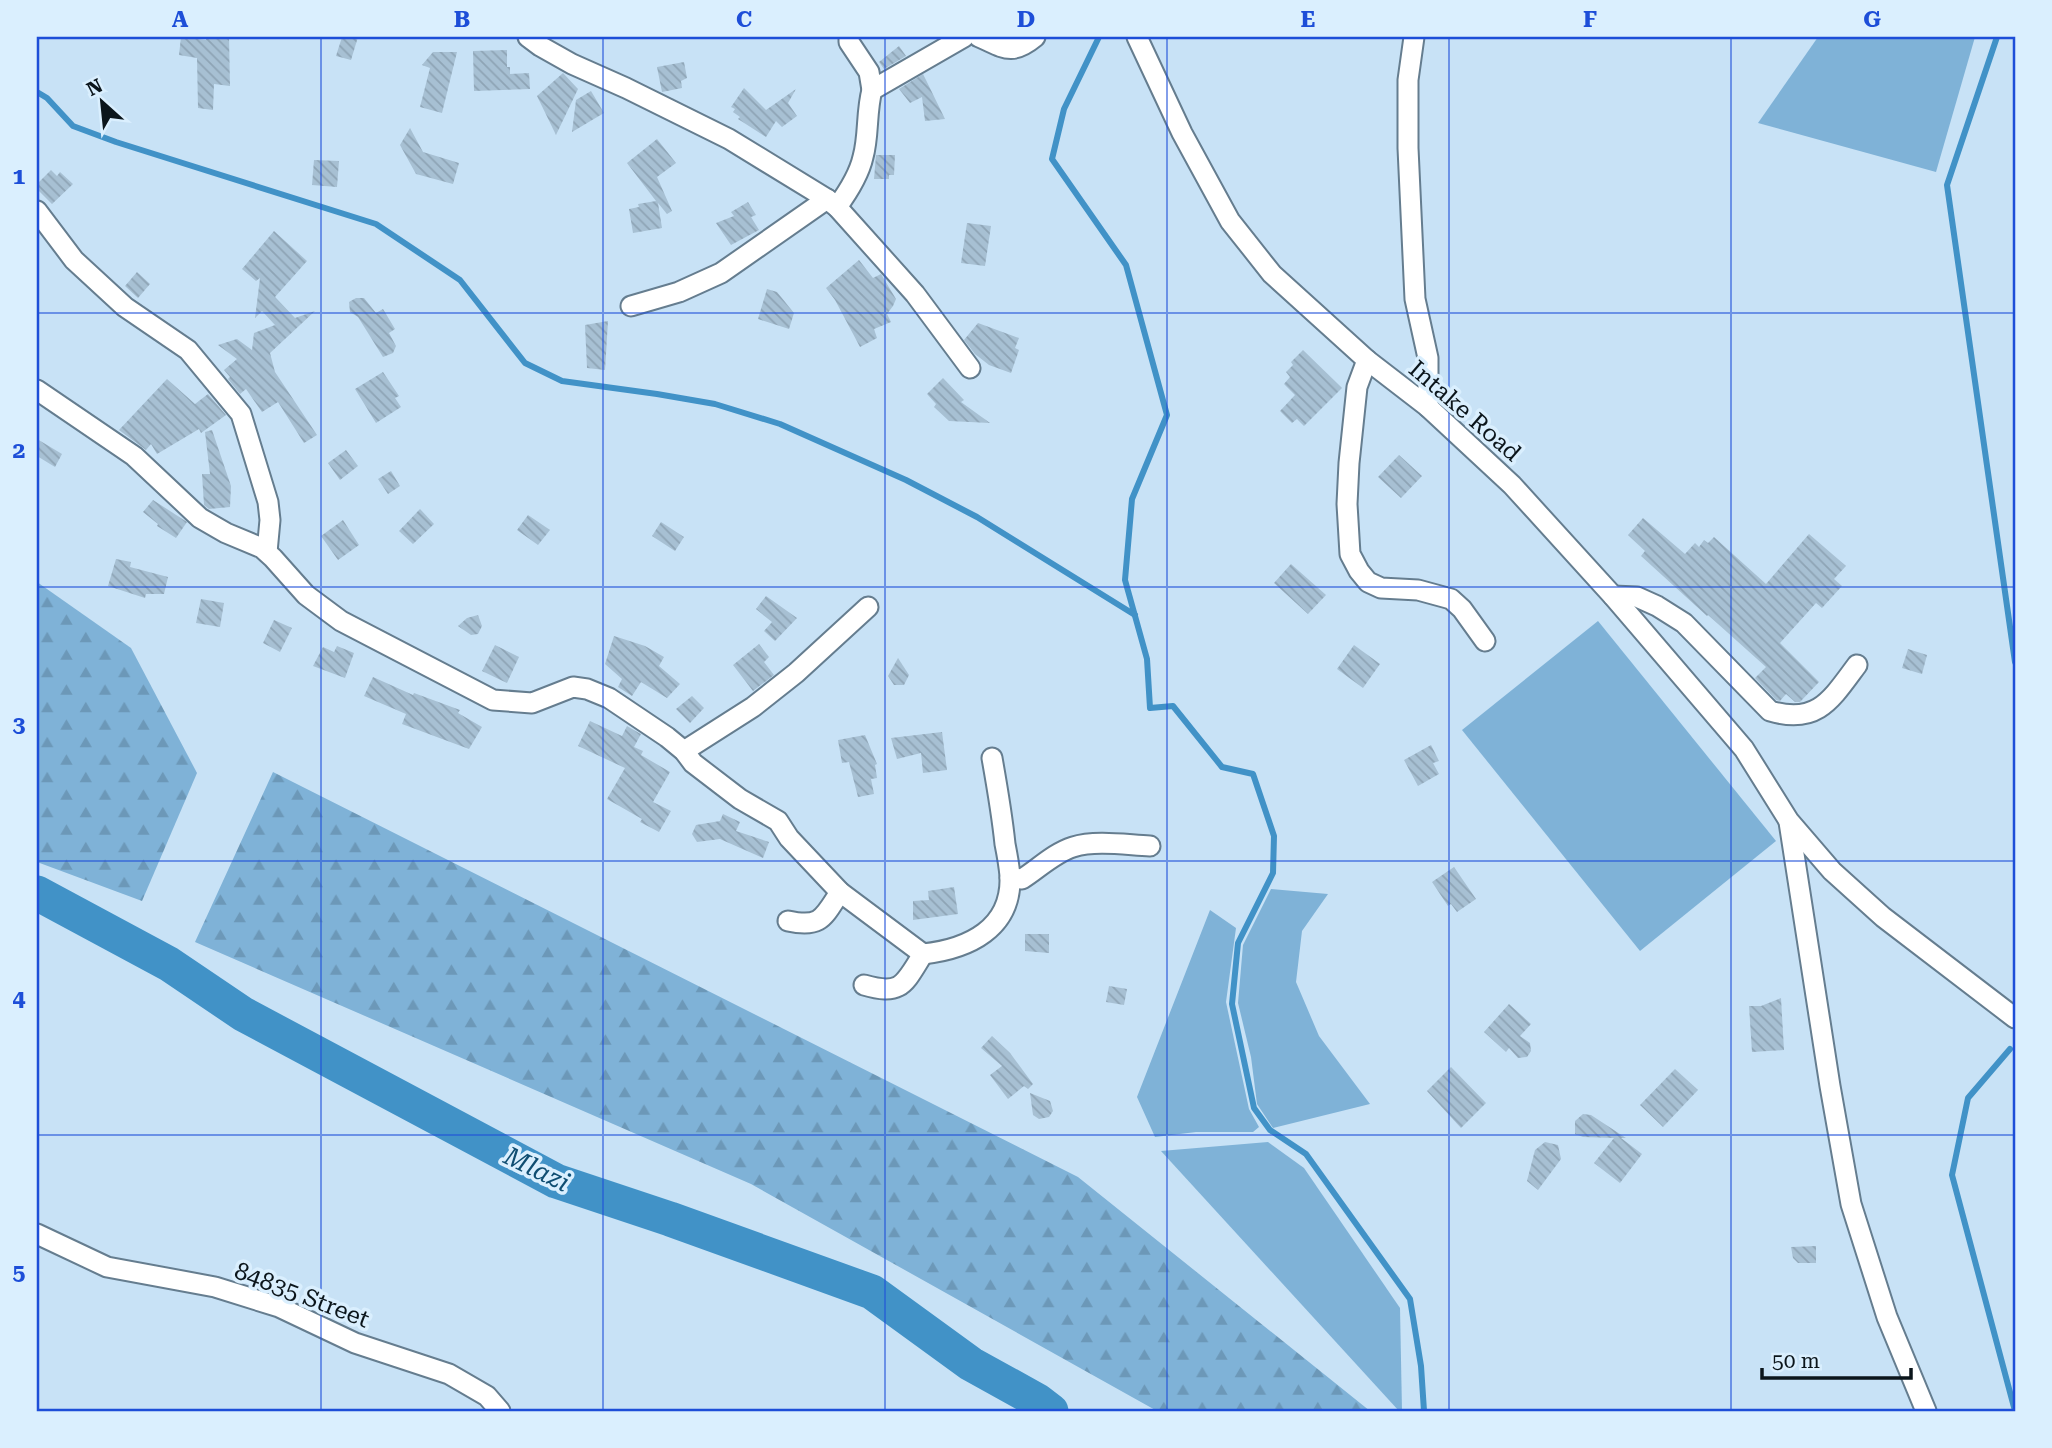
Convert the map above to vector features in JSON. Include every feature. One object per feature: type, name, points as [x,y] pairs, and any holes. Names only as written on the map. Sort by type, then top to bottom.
[{"type":"street","points":[[528,37],[572,64],[729,139],[832,203],[915,294],[970,368]]},
{"type":"street","points":[[631,306],[679,292],[721,273],[832,203],[850,188],[864,157],[872,90],[869,72],[849,42],[849,37]]},
{"type":"street","points":[[872,90],[964,37]]},
{"type":"street","points":[[979,37],[996,47],[1009,50],[1019,48],[1035,37]]},
{"type":"street","name":"Intake Road","points":[[1137,37],[1182,133],[1230,221],[1272,274],[1367,360],[1428,407],[1513,485],[1744,749],[1786,816],[1832,871],[1883,916],[2015,1018]]},
{"type":"street","points":[[1414,37],[1408,80],[1408,148],[1415,299],[1428,358],[1428,407]]},
{"type":"street","points":[[37,211],[81,267],[125,307],[188,350],[241,414],[268,502],[270,520],[267,552]]},
{"type":"street","points":[[1367,360],[1357,387],[1349,463],[1347,504],[1350,554],[1368,582],[1381,588],[1418,590],[1451,599],[1462,609],[1485,641]]},
{"type":"street","points":[[37,390],[134,456],[200,518],[267,552],[306,594],[341,621],[494,700],[532,703],[567,689],[587,689],[609,698],[667,737],[684,751],[693,764],[740,799],[778,821],[789,838],[839,892],[923,954],[947,951],[984,934],[998,920],[1006,900],[1010,878],[992,758]]},
{"type":"street","points":[[1612,596],[1637,597],[1684,623],[1770,711],[1788,716],[1804,716],[1824,705],[1857,665]]},
{"type":"street","points":[[684,751],[753,707],[786,681],[867,607]]},
{"type":"street","points":[[1786,816],[1851,1204],[1887,1317],[1926,1411]]},
{"type":"street","points":[[1010,878],[1022,879],[1073,847],[1150,846]]},
{"type":"street","points":[[788,921],[808,925],[817,922],[839,892]]},
{"type":"street","points":[[864,985],[886,991],[896,988],[907,979],[923,954]]},
{"type":"street","name":"84835 Street","points":[[37,1234],[107,1267],[215,1287],[279,1307],[355,1343],[449,1374],[487,1396],[500,1411]]},
{"type":"green space","points":[[1818,37],[1975,37],[1936,172],[1758,123]]},
{"type":"green space","points":[[37,582],[131,648],[197,773],[142,901],[37,862]]},
{"type":"green space","points":[[1598,621],[1776,841],[1640,951],[1462,730]]},
{"type":"green space","points":[[273,772],[1078,1177],[1370,1411],[1157,1411],[751,1184],[195,942]]},
{"type":"green space","points":[[1271,889],[1328,894],[1302,931],[1296,982],[1319,1036],[1370,1104],[1273,1128],[1257,1104],[1251,1057],[1238,1003],[1243,945]]},
{"type":"green space","points":[[1210,910],[1236,928],[1226,1002],[1249,1109],[1259,1127],[1253,1132],[1196,1132],[1155,1137],[1137,1097]]},
{"type":"green space","points":[[1268,1142],[1304,1168],[1400,1308],[1402,1411],[1399,1411],[1161,1151]]},
{"type":"building","points":[[181,37],[206,40],[206,37],[229,37],[230,86],[214,84],[213,110],[198,108],[197,58],[179,55]]},
{"type":"building","points":[[342,37],[358,37],[351,60],[336,56]]},
{"type":"building","points":[[899,46],[906,56],[884,69],[879,62]]},
{"type":"building","points":[[507,50],[507,67],[510,67],[510,74],[529,73],[530,89],[474,91],[473,51]]},
{"type":"building","points":[[433,52],[457,52],[442,113],[420,107],[430,68],[422,65]]},
{"type":"building","points":[[684,62],[687,78],[681,81],[682,88],[662,92],[657,67]]},
{"type":"building","points":[[563,73],[578,89],[556,135],[537,96]]},
{"type":"building","points":[[923,74],[945,119],[925,121],[922,97],[910,103],[899,89]]},
{"type":"building","points":[[744,88],[766,110],[796,89],[788,103],[797,116],[782,127],[776,121],[766,137],[738,119],[740,117],[733,112],[735,109],[731,107]]},
{"type":"building","points":[[591,91],[604,113],[572,132],[576,100]]},
{"type":"building","points":[[410,128],[423,152],[459,163],[453,184],[416,174],[400,145]]},
{"type":"building","points":[[657,139],[676,163],[657,177],[672,211],[667,214],[658,203],[662,228],[633,233],[629,209],[639,207],[638,204],[656,201],[627,163]]},
{"type":"building","points":[[876,155],[895,155],[894,175],[889,175],[889,179],[874,179]]},
{"type":"building","points":[[314,160],[339,161],[337,187],[312,185]]},
{"type":"building","points":[[51,170],[57,176],[60,172],[73,184],[52,204],[37,189],[37,184]]},
{"type":"building","points":[[748,202],[756,215],[751,217],[759,230],[731,245],[716,223],[734,216],[731,212]]},
{"type":"building","points":[[967,223],[991,226],[985,266],[961,263]]},
{"type":"building","points":[[274,231],[307,261],[275,297],[295,318],[315,311],[270,353],[275,372],[317,435],[304,443],[278,402],[262,412],[246,389],[240,394],[224,370],[237,359],[218,345],[237,339],[252,350],[254,333],[275,325],[262,311],[255,318],[260,278],[256,281],[242,269]]},
{"type":"building","points":[[859,260],[873,278],[881,274],[896,299],[887,314],[891,322],[874,329],[877,338],[860,347],[826,288]]},
{"type":"building","points":[[137,272],[150,284],[138,298],[125,286]]},
{"type":"building","points":[[767,289],[777,292],[794,313],[789,329],[758,319]]},
{"type":"building","points":[[364,298],[376,313],[383,309],[395,329],[389,333],[396,346],[393,353],[383,357],[358,317],[350,312],[349,302]]},
{"type":"building","points":[[608,321],[605,370],[587,368],[585,325]]},
{"type":"building","points":[[978,323],[1019,338],[1015,348],[1019,350],[1011,373],[989,365],[975,354],[964,340]]},
{"type":"building","points":[[1303,350],[1342,388],[1304,426],[1297,419],[1292,423],[1280,411],[1295,395],[1284,384],[1290,377],[1286,372],[1293,365],[1291,362]]},
{"type":"building","points":[[383,372],[399,396],[395,398],[401,407],[376,423],[355,389]]},
{"type":"building","points":[[943,378],[964,400],[961,402],[990,423],[949,421],[934,407],[936,404],[927,394]]},
{"type":"building","points":[[167,379],[195,404],[208,394],[226,415],[201,433],[199,429],[157,454],[151,444],[146,450],[119,430]]},
{"type":"building","points":[[212,430],[231,486],[230,507],[209,509],[204,505],[202,474],[210,474],[205,432]]},
{"type":"building","points":[[37,439],[62,454],[55,467],[37,456]]},
{"type":"building","points":[[346,450],[358,466],[340,480],[328,463]]},
{"type":"building","points":[[1399,455],[1422,476],[1401,498],[1378,477]]},
{"type":"building","points":[[391,471],[400,486],[388,494],[378,479]]},
{"type":"building","points":[[153,500],[187,522],[176,538],[157,526],[158,524],[143,512]]},
{"type":"building","points":[[420,509],[434,524],[413,544],[399,531]]},
{"type":"building","points":[[528,515],[550,530],[538,545],[517,530]]},
{"type":"building","points":[[1643,518],[1685,554],[1695,543],[1699,547],[1704,540],[1708,543],[1714,537],[1766,584],[1809,534],[1846,566],[1834,579],[1842,586],[1822,608],[1816,603],[1780,643],[1819,682],[1800,702],[1795,702],[1786,694],[1780,701],[1776,700],[1755,678],[1766,667],[1641,556],[1645,551],[1628,535]]},
{"type":"building","points":[[343,520],[359,545],[338,560],[321,536]]},
{"type":"building","points":[[661,522],[684,537],[675,551],[652,536]]},
{"type":"building","points":[[116,559],[131,562],[130,567],[168,577],[164,594],[146,594],[145,598],[108,586]]},
{"type":"building","points":[[1291,564],[1326,595],[1308,614],[1274,583]]},
{"type":"building","points":[[766,596],[797,618],[775,641],[764,631],[772,622],[756,609]]},
{"type":"building","points":[[201,599],[224,603],[220,627],[196,623]]},
{"type":"building","points":[[478,615],[482,626],[478,634],[471,635],[458,626],[467,618]]},
{"type":"building","points":[[274,620],[292,628],[280,652],[263,643]]},
{"type":"building","points":[[614,636],[645,646],[664,657],[659,666],[680,684],[667,698],[641,682],[632,696],[618,687],[622,679],[605,664]]},
{"type":"building","points":[[759,644],[769,657],[764,662],[774,675],[753,691],[733,665]]},
{"type":"building","points":[[495,645],[519,657],[507,683],[482,671]]},
{"type":"building","points":[[1354,645],[1380,664],[1363,688],[1337,669]]},
{"type":"building","points":[[337,646],[354,653],[345,678],[313,666],[323,647],[334,652]]},
{"type":"building","points":[[1908,649],[1927,655],[1922,674],[1902,668]]},
{"type":"building","points":[[898,658],[909,675],[904,685],[894,685],[888,676]]},
{"type":"building","points":[[373,677],[413,695],[414,693],[460,710],[458,713],[482,727],[469,749],[402,724],[406,714],[364,696]]},
{"type":"building","points":[[692,696],[704,708],[690,723],[676,709]]},
{"type":"building","points":[[590,721],[622,736],[627,726],[641,734],[634,747],[643,751],[641,755],[670,772],[653,802],[671,811],[659,832],[607,799],[625,768],[578,746]]},
{"type":"building","points":[[942,732],[947,770],[923,773],[921,753],[897,759],[891,738]]},
{"type":"building","points":[[865,735],[877,764],[877,778],[871,779],[874,794],[858,797],[849,762],[842,763],[838,740]]},
{"type":"building","points":[[1431,745],[1439,761],[1433,763],[1439,774],[1418,786],[1404,760]]},
{"type":"building","points":[[723,814],[740,822],[736,831],[769,842],[763,858],[720,839],[697,842],[692,834],[696,825],[720,821]]},
{"type":"building","points":[[1454,867],[1476,899],[1457,912],[1451,904],[1448,906],[1432,882]]},
{"type":"building","points":[[954,887],[958,914],[913,920],[913,901],[929,900],[928,891]]},
{"type":"building","points":[[1025,934],[1049,934],[1049,953],[1025,951]]},
{"type":"building","points":[[1109,986],[1127,989],[1124,1005],[1106,1002]]},
{"type":"building","points":[[1781,998],[1784,1050],[1752,1052],[1749,1006],[1761,1006]]},
{"type":"building","points":[[1509,1004],[1531,1024],[1520,1036],[1530,1043],[1531,1051],[1527,1057],[1518,1058],[1509,1048],[1506,1052],[1484,1032]]},
{"type":"building","points":[[992,1036],[1010,1053],[1033,1084],[1028,1089],[1024,1086],[1008,1099],[990,1075],[1002,1066],[981,1048]]},
{"type":"building","points":[[1451,1067],[1486,1103],[1461,1128],[1427,1091]]},
{"type":"building","points":[[1675,1069],[1698,1090],[1663,1127],[1640,1105]]},
{"type":"building","points":[[1030,1093],[1050,1101],[1053,1111],[1049,1117],[1039,1119],[1033,1115]]},
{"type":"building","points":[[1583,1114],[1591,1115],[1626,1138],[1621,1138],[1642,1154],[1620,1183],[1594,1163],[1614,1138],[1583,1137],[1575,1134],[1575,1121]]},
{"type":"building","points":[[1545,1142],[1558,1145],[1561,1159],[1538,1190],[1527,1181],[1535,1150]]},
{"type":"building","points":[[1816,1246],[1816,1263],[1798,1263],[1793,1258],[1791,1247]]},
{"type":"waterway","points":[[1099,37],[1064,109],[1052,159],[1126,265],[1167,415],[1132,499],[1125,580],[1147,659],[1150,708],[1173,706],[1222,767],[1253,774],[1274,836],[1273,873],[1238,943],[1232,1004],[1254,1108],[1270,1130],[1306,1154],[1410,1299],[1421,1366],[1424,1411]]},
{"type":"waterway","points":[[1997,37],[1947,185],[2015,662]]},
{"type":"waterway","points":[[37,92],[47,98],[73,126],[376,224],[460,280],[525,363],[562,381],[715,404],[780,424],[906,480],[977,517],[1135,615]]},
{"type":"waterway","name":"Mlazi","points":[[37,893],[169,964],[243,1014],[556,1181],[872,1292],[971,1364],[1051,1411]]},
{"type":"waterway","points":[[2010,1049],[1968,1098],[1952,1175],[2015,1411]]}]
